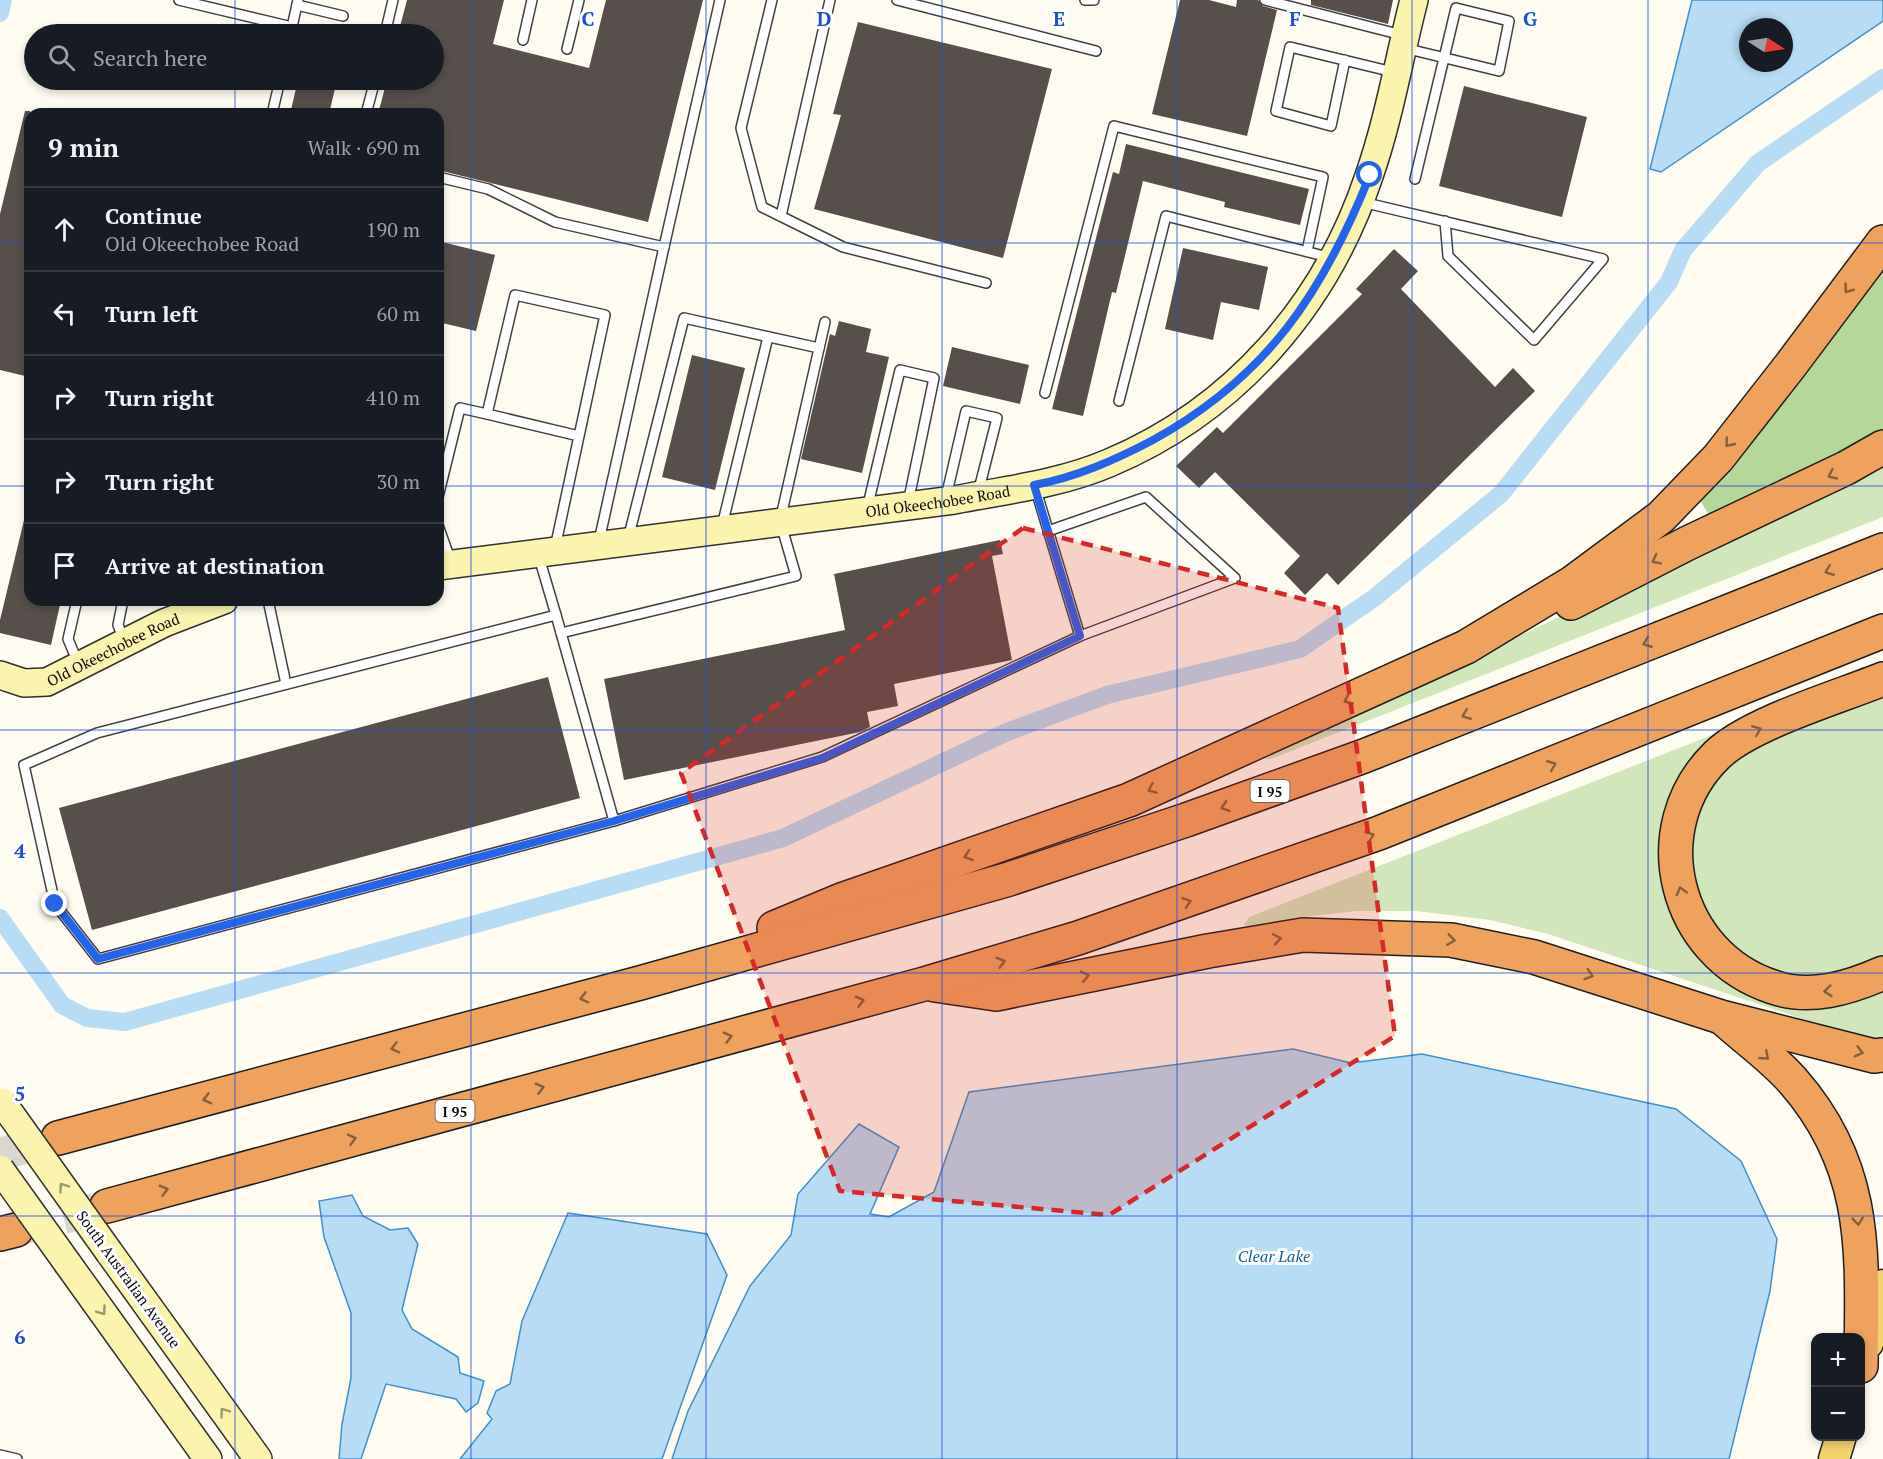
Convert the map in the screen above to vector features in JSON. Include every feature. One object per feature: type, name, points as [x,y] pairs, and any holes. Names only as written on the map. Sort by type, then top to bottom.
[{"type":"highway","points":[[1466,647],[1572,583],[1661,517],[1718,458],[1883,242]]},
{"type":"highway","points":[[640,983],[844,899],[1129,800],[1466,647],[1578,600],[1688,543],[1846,468],[1883,447]]},
{"type":"highway","name":"I 95","points":[[58,1138],[640,983],[1006,880],[1237,803],[1364,756],[1883,549]]},
{"type":"highway","name":"I 95","points":[[107,1206],[924,984],[1129,922],[1321,854],[1502,785],[1883,631]]},
{"type":"highway","points":[[1883,679],[1747,734],[1718,754],[1698,780],[1685,806],[1676,836],[1676,859],[1682,898],[1697,931],[1713,953],[1738,971],[1774,988],[1811,992],[1848,988],[1883,973]]},
{"type":"highway","points":[[924,984],[996,994],[1208,951],[1303,935],[1451,940],[1534,957],[1721,1017],[1875,1056],[1883,1055]]},
{"type":"highway","points":[[1721,1017],[1792,1080],[1828,1130],[1850,1176],[1858,1215],[1862,1262],[1861,1333]]},
{"type":"main road","points":[[1865,1352],[1883,1285]]},
{"type":"main road","points":[[1834,1459],[1840,1441]]},
{"type":"street","name":"Old Okeechobee Road","points":[[445,565],[946,501],[1034,485],[1108,463],[1206,407],[1246,375],[1280,337],[1334,258],[1370,175],[1414,0]]},
{"type":"street","name":"Old Okeechobee Road","points":[[0,675],[24,684],[46,682],[164,623],[207,606]]},
{"type":"street","name":"South Australian Avenue","points":[[1,1100],[258,1459]]},
{"type":"street","points":[[0,1169],[208,1459]]},
{"type":"lane","points":[[179,0],[266,24]]},
{"type":"lane","points":[[387,24],[393,0]]},
{"type":"lane","points":[[523,40],[532,0]]},
{"type":"lane","points":[[567,49],[579,0]]},
{"type":"lane","points":[[598,544],[720,0]]},
{"type":"lane","points":[[772,0],[741,128],[762,207],[843,247],[986,283]]},
{"type":"lane","points":[[781,216],[830,0]]},
{"type":"lane","points":[[897,0],[1096,51]]},
{"type":"lane","points":[[1084,0],[1094,0]]},
{"type":"lane","points":[[1264,0],[1401,52],[1445,57],[1499,71],[1509,21],[1456,8],[1445,57],[1415,179]]},
{"type":"lane","points":[[293,24],[298,3],[343,16]]},
{"type":"lane","points":[[1345,60],[1331,126],[1275,111],[1290,47],[1345,60],[1401,52]]},
{"type":"lane","points":[[273,108],[278,90]]},
{"type":"lane","points":[[368,108],[372,90]]},
{"type":"lane","points":[[1045,393],[1114,126],[1323,177],[1307,251]]},
{"type":"lane","points":[[444,178],[488,189],[555,222],[664,247]]},
{"type":"lane","points":[[1360,201],[1603,259],[1534,340],[1448,256],[1445,222]]},
{"type":"lane","points":[[1119,401],[1166,216],[1334,258]]},
{"type":"lane","points":[[487,414],[515,295],[605,315],[579,436],[546,551],[556,615],[614,821]]},
{"type":"lane","points":[[628,540],[684,318],[819,348]]},
{"type":"lane","points":[[561,633],[796,576],[780,521],[825,322]]},
{"type":"lane","points":[[722,528],[768,336]]},
{"type":"lane","points":[[867,510],[900,370],[934,378],[907,505]]},
{"type":"lane","points":[[444,473],[460,408],[579,436]]},
{"type":"lane","points":[[946,501],[966,411],[997,418],[978,495]]},
{"type":"lane","points":[[1034,485],[1080,636]]},
{"type":"lane","points":[[556,615],[98,733],[24,765],[55,904],[98,959],[614,821],[822,758],[1080,636],[1235,578],[1146,497],[1048,531]]},
{"type":"lane","points":[[76,606],[68,639],[79,666]]},
{"type":"lane","points":[[122,606],[117,625],[125,642]]},
{"type":"lane","points":[[269,606],[286,684]]},
{"type":"lane","points":[[0,1455],[17,1459]]},
{"type":"highlighted area","points":[[1023,528],[1338,608],[1395,1036],[1109,1215],[840,1191],[681,773]]},
{"type":"green space","points":[[1883,266],[1883,435],[1712,520],[1698,497]]},
{"type":"green space","points":[[1883,461],[1883,517],[1271,759],[1264,759]]},
{"type":"green space","points":[[1883,694],[1883,963],[1856,976],[1778,979],[1713,937],[1684,850],[1712,778],[1762,741]]},
{"type":"green space","points":[[1735,726],[1673,815],[1724,972],[1883,983],[1883,1042],[1842,1032],[1548,934],[1490,920],[1416,911],[1356,911],[1294,918],[1252,928],[1244,925],[1249,917]]},
{"type":"water","points":[[1692,0],[1883,0],[1883,21],[1661,172],[1650,169]]},
{"type":"water","name":"Clear Lake","points":[[1293,1049],[1351,1063],[1422,1054],[1676,1109],[1741,1161],[1777,1239],[1770,1291],[1729,1459],[672,1459],[688,1411],[750,1286],[791,1235],[798,1194],[859,1124],[899,1147],[870,1214],[889,1217],[934,1192],[969,1092]]},
{"type":"water","points":[[352,1195],[363,1216],[390,1230],[408,1228],[418,1244],[402,1310],[412,1329],[458,1357],[460,1373],[484,1381],[478,1403],[466,1412],[456,1399],[386,1384],[361,1459],[339,1459],[342,1424],[351,1378],[351,1313],[324,1237],[319,1201]]},
{"type":"water","points":[[568,1213],[707,1234],[727,1275],[662,1459],[460,1459],[492,1419],[487,1413],[496,1391],[510,1384],[522,1321]]},
{"type":"building","points":[[407,0],[504,0],[493,44],[589,68],[606,0],[703,0],[648,222],[444,171],[444,108],[380,108],[384,90],[444,90],[444,24],[401,24]]},
{"type":"building","points":[[1180,0],[1209,0],[1236,7],[1237,0],[1258,0],[1263,6],[1277,10],[1247,136],[1152,114]]},
{"type":"building","points":[[1311,0],[1393,0],[1388,24],[1311,5]]},
{"type":"building","points":[[858,22],[1052,69],[1003,258],[814,209],[841,115],[833,114]]},
{"type":"building","points":[[1464,86],[1587,117],[1562,217],[1439,186]]},
{"type":"building","points":[[296,90],[335,90],[330,108],[291,108]]},
{"type":"building","points":[[24,115],[24,376],[0,370],[0,214]]},
{"type":"building","points":[[1126,144],[1309,189],[1300,225],[1224,207],[1225,202],[1143,181],[1116,293],[1112,292],[1083,416],[1052,409],[1113,172],[1119,174]]},
{"type":"building","points":[[444,242],[495,255],[476,331],[444,323]]},
{"type":"building","points":[[1183,248],[1268,267],[1259,310],[1221,302],[1213,340],[1165,329]]},
{"type":"building","points":[[1394,249],[1418,271],[1401,289],[1495,387],[1513,368],[1535,391],[1338,585],[1327,573],[1305,595],[1284,573],[1300,556],[1215,472],[1199,488],[1176,466],[1217,427],[1223,433],[1362,294],[1356,289]]},
{"type":"building","points":[[839,321],[871,329],[866,352],[889,357],[862,473],[801,459],[830,334],[835,336]]},
{"type":"building","points":[[952,347],[1029,365],[1020,404],[943,386]]},
{"type":"building","points":[[692,355],[745,368],[715,490],[662,477]]},
{"type":"building","points":[[24,520],[24,606],[60,606],[51,645],[0,633],[0,620]]},
{"type":"building","points":[[1000,540],[1003,554],[992,556],[1012,660],[894,684],[898,706],[867,712],[870,727],[860,732],[624,780],[604,679],[845,630],[834,574]]},
{"type":"building","points":[[548,677],[580,798],[92,930],[59,808]]},
{"type":"waterway","points":[[0,13],[3,0]]},
{"type":"waterway","points":[[0,918],[62,1005],[87,1018],[125,1022],[783,838],[1007,732],[1107,695],[1300,649],[1374,598],[1501,494],[1669,282],[1683,250],[1758,163],[1883,78]]},
{"type":"tunnel","points":[[0,1154],[58,1138]]},
{"type":"tunnel","points":[[16,1230],[107,1206]]},
{"type":"route","points":[[55,904],[98,959],[614,821],[822,758],[1080,636],[1034,485],[1108,463],[1178,426],[1246,375],[1280,337],[1311,296],[1352,222],[1370,175]]}]
